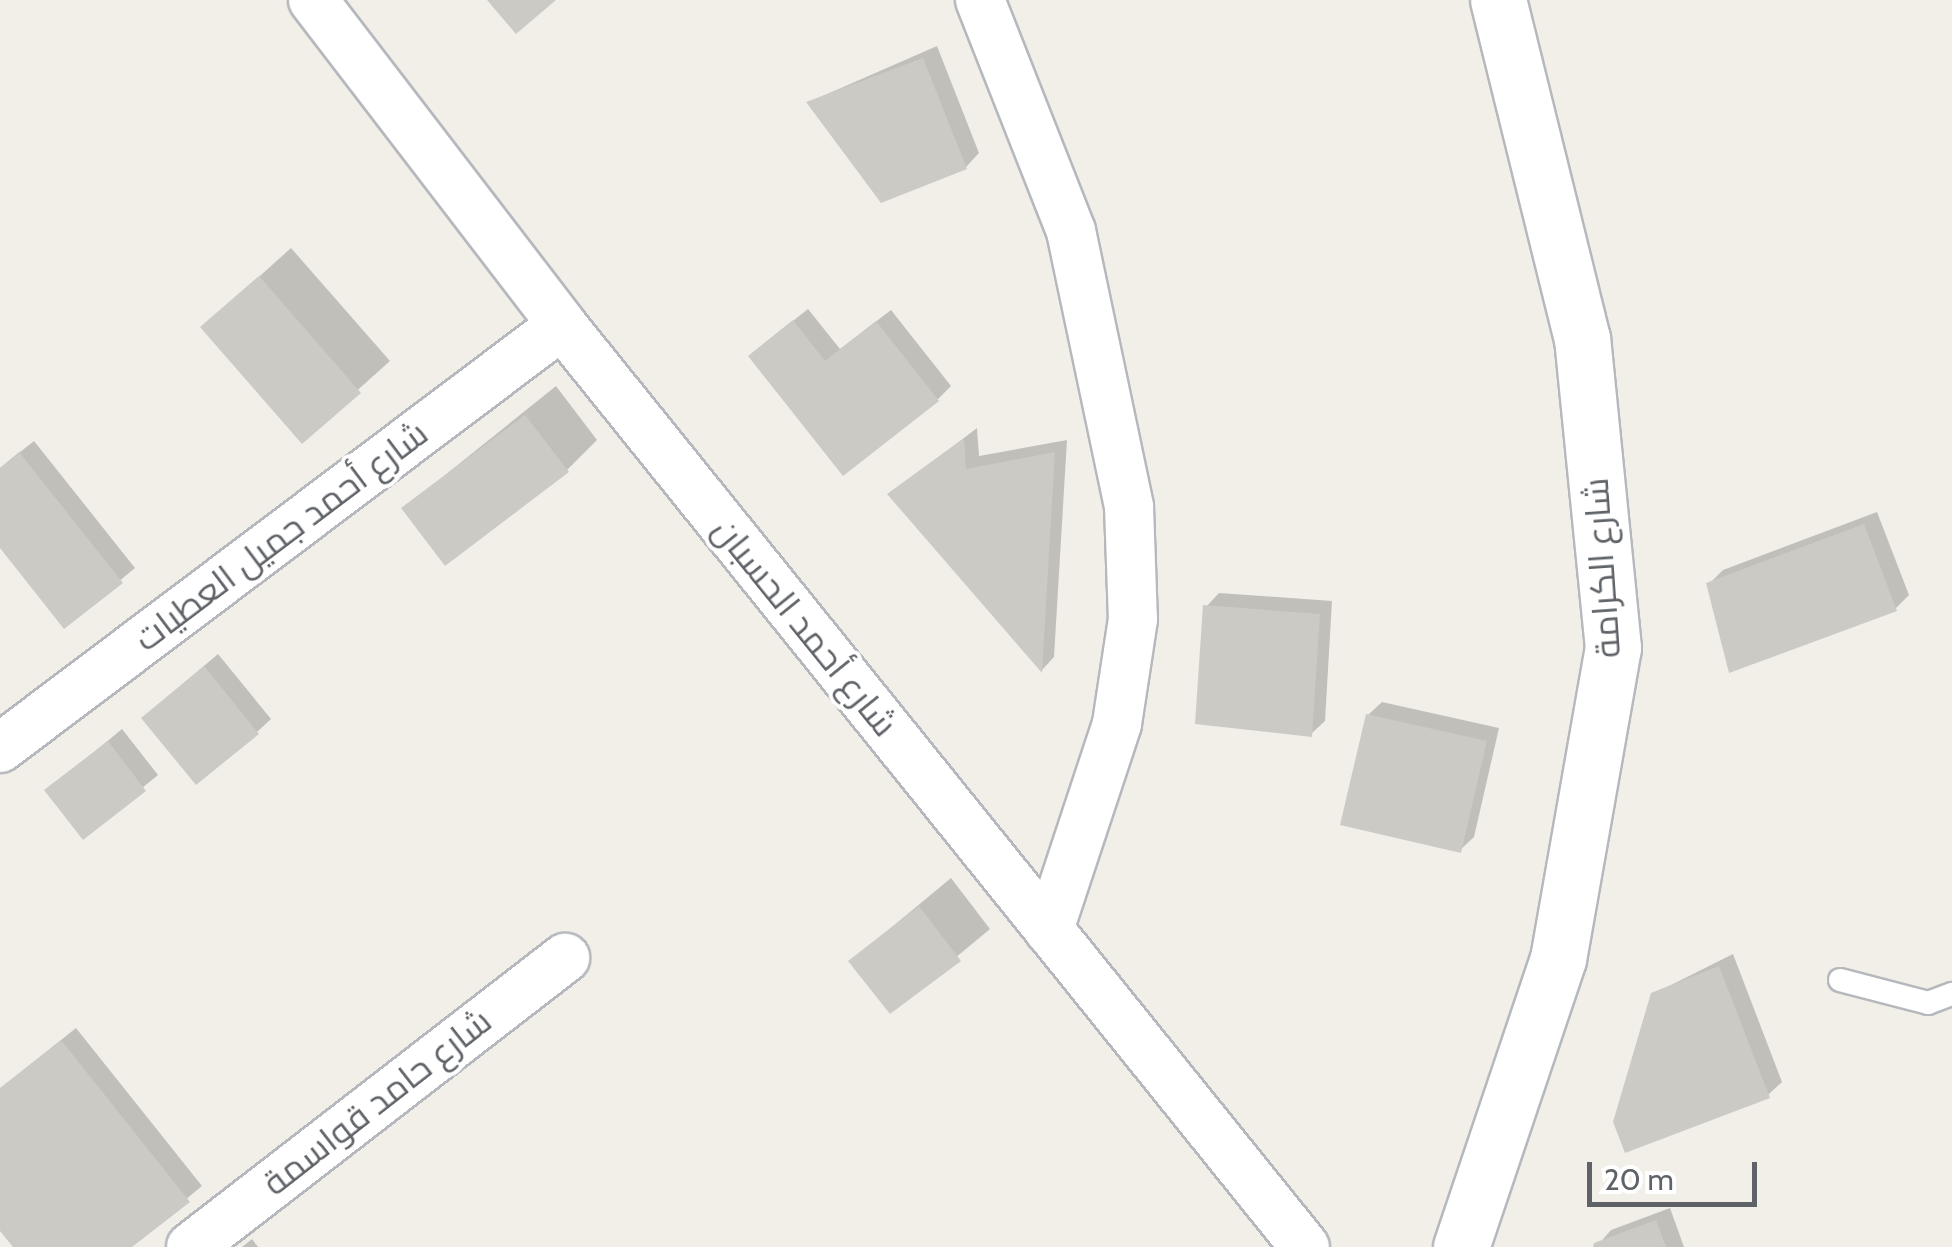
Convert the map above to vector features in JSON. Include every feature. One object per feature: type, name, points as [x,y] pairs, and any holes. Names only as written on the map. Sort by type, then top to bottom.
[{"type":"street","name":"شارع أحمد الحسبان","points":[[314,0],[562,325],[1305,1247]]},
{"type":"street","points":[[980,0],[1071,232],[1128,507],[1134,619],[1116,724],[1049,930]]},
{"type":"street","name":"شارع الكرامة","points":[[1462,1247],[1558,959],[1613,648],[1582,339],[1498,0]]},
{"type":"street","name":"شارع أحمد جميل العطيات","points":[[0,748],[562,325]]},
{"type":"street","name":"شارع حامد قواسمة","points":[[191,1247],[565,958]]},
{"type":"lane","points":[[1840,980],[1928,1003],[1952,994]]},
{"type":"building","points":[[487,0],[556,0],[516,34]]},
{"type":"building","points":[[923,58],[967,169],[881,203],[806,102]]},
{"type":"building","points":[[259,276],[361,393],[302,444],[200,327]]},
{"type":"building","points":[[793,320],[825,361],[876,321],[939,401],[843,476],[748,356]]},
{"type":"building","points":[[525,415],[569,472],[445,566],[401,508]]},
{"type":"building","points":[[964,438],[966,469],[1055,452],[1042,673],[887,494]]},
{"type":"building","points":[[19,452],[123,583],[64,629],[0,548],[0,468]]},
{"type":"building","points":[[1864,524],[1897,611],[1729,673],[1706,583]]},
{"type":"building","points":[[1203,605],[1320,614],[1312,737],[1195,724]]},
{"type":"building","points":[[204,666],[259,734],[196,785],[141,718]]},
{"type":"building","points":[[1366,714],[1487,741],[1461,853],[1340,825]]},
{"type":"building","points":[[108,741],[146,791],[83,840],[44,790]]},
{"type":"building","points":[[919,906],[961,961],[890,1014],[848,961]]},
{"type":"building","points":[[1719,966],[1770,1098],[1625,1153],[1613,1122],[1651,993]]},
{"type":"building","points":[[61,1040],[190,1202],[132,1247],[13,1247],[0,1231],[0,1088]]},
{"type":"building","points":[[1656,1220],[1666,1247],[1593,1247],[1594,1243]]}]
